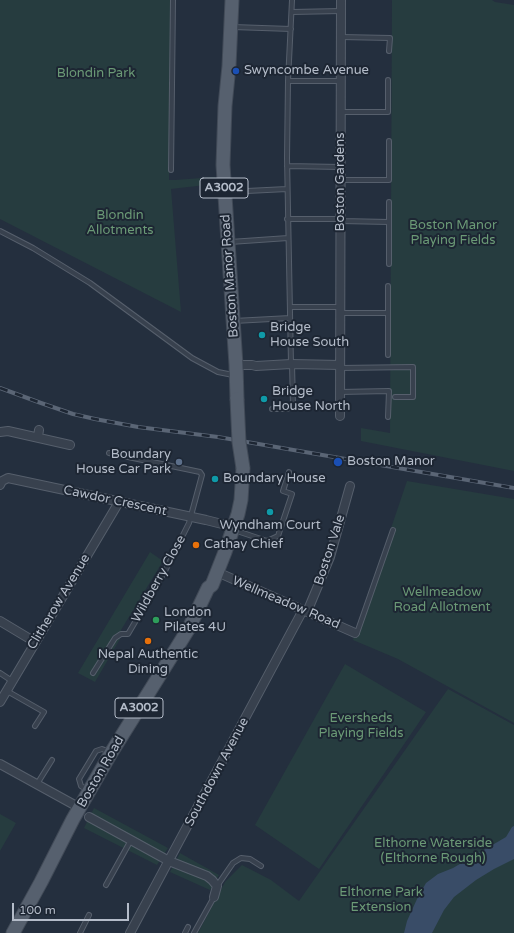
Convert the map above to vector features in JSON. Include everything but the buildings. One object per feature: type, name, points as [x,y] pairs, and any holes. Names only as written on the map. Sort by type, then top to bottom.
[{"type":"main road","name":"Boston Manor Road","points":[[232,0],[229,66],[225,106],[224,192],[236,370],[239,442],[243,468],[242,500],[234,528]]},
{"type":"main road","name":"Boston Road","points":[[13,933],[84,812],[89,791],[186,633],[208,588],[212,585],[234,528]]},
{"type":"street","name":"Boston Gardens","points":[[340,416],[341,0]]},
{"type":"street","points":[[236,370],[252,364],[256,366],[291,364],[340,366]]},
{"type":"street","points":[[0,432],[8,431],[38,434],[70,445]]},
{"type":"street","name":"Cawdor Crescent","points":[[0,485],[2,481],[8,478],[191,517],[234,528]]},
{"type":"street","name":"Boston Vale","points":[[305,611],[330,557],[350,486]]},
{"type":"street","name":"Clitherow Avenue","points":[[0,702],[119,502]]},
{"type":"street","name":"Wellmeadow Road","points":[[216,572],[355,633]]},
{"type":"street","name":"Southdown Avenue","points":[[131,933],[305,611]]},
{"type":"street","points":[[0,621],[35,642]]},
{"type":"street","points":[[0,764],[169,861],[207,876],[217,886],[214,897]]},
{"type":"lane","points":[[171,170],[173,0]]},
{"type":"lane","points":[[272,409],[287,409],[293,405],[287,219],[288,81],[292,0]]},
{"type":"lane","points":[[292,12],[341,12]]},
{"type":"lane","points":[[230,27],[291,29]]},
{"type":"lane","points":[[341,37],[390,38],[389,51]]},
{"type":"lane","points":[[341,112],[388,112],[388,80]]},
{"type":"lane","points":[[288,81],[340,81]]},
{"type":"lane","points":[[341,180],[389,180],[389,141]]},
{"type":"lane","points":[[287,166],[341,167]]},
{"type":"lane","points":[[224,192],[287,189]]},
{"type":"lane","points":[[389,202],[389,264]]},
{"type":"lane","points":[[287,219],[389,222]]},
{"type":"lane","points":[[0,231],[33,248],[90,283],[192,358],[218,372],[226,374],[236,370]]},
{"type":"lane","points":[[228,242],[288,238]]},
{"type":"lane","points":[[388,286],[388,355]]},
{"type":"lane","points":[[290,307],[388,313]]},
{"type":"lane","points":[[233,321],[290,318]]},
{"type":"lane","points":[[340,366],[413,367],[413,397],[395,397]]},
{"type":"lane","points":[[340,392],[388,392],[388,417]]},
{"type":"lane","points":[[108,453],[200,472],[202,475],[191,517]]},
{"type":"lane","points":[[234,528],[267,541],[278,536],[292,494],[283,491],[289,472]]},
{"type":"lane","name":"Wildberry Close","points":[[92,673],[115,638],[121,634],[128,634],[165,571],[191,517]]},
{"type":"lane","points":[[355,633],[357,633],[393,530]]},
{"type":"lane","points":[[0,673],[12,681]]},
{"type":"lane","points":[[6,691],[44,712],[35,726]]},
{"type":"lane","points":[[37,784],[52,760]]},
{"type":"lane","points":[[106,885],[131,840]]},
{"type":"lane","points":[[217,886],[233,863],[241,858],[250,859],[261,866]]},
{"type":"lane","points":[[194,933],[214,897]]},
{"type":"lane","points":[[80,933],[89,915]]},
{"type":"lane","points":[[185,933],[188,927]]},
{"type":"green space","points":[[0,0],[172,0],[169,180],[215,177],[214,184],[171,189],[181,312],[0,219]]},
{"type":"green space","name":"Boston Manor Playing Fields","points":[[392,0],[492,0],[495,2],[514,5],[514,471],[361,441],[361,428],[390,433]]},
{"type":"green space","name":"Wellmeadow Road Allotment","points":[[407,481],[514,499],[514,723],[398,659],[353,640]]},
{"type":"green space","points":[[150,552],[163,561],[121,630],[120,639],[95,682],[78,673]]},
{"type":"green space","name":"Eversheds Playing Fields","points":[[345,664],[426,712],[319,869],[255,825]]},
{"type":"green space","name":"Elthorne Waterside (Elthorne Rough)","points":[[448,689],[514,725],[514,933],[198,933],[225,882],[242,865],[271,880],[299,901]]},
{"type":"green space","points":[[94,808],[168,848],[157,865],[84,828]]},
{"type":"green space","points":[[0,814],[16,823],[0,851]]},
{"type":"green space","points":[[180,853],[219,875],[210,890],[170,872]]},
{"type":"water","points":[[514,826],[514,859],[476,880],[454,897],[444,910],[432,933],[404,933],[407,921],[426,883],[438,874],[453,868],[506,837]]},
{"type":"railway","points":[[0,388],[73,414],[95,419],[138,427],[218,437],[514,488]]},
{"type":"place","name":"Swyncombe Avenue","points":[[236,71]]},
{"type":"place","name":"Bridge House South","points":[[262,335]]},
{"type":"place","name":"Bridge House North","points":[[264,399]]},
{"type":"place","name":"Boundary House Car Park","points":[[179,462]]},
{"type":"place","name":"Boston Manor","points":[[338,462]]},
{"type":"place","name":"Boundary House","points":[[215,479]]},
{"type":"place","name":"Wyndham Court","points":[[270,512]]},
{"type":"place","name":"Cathay Chief","points":[[196,545]]},
{"type":"place","name":"London Pilates 4U","points":[[156,620]]},
{"type":"place","name":"Nepal Authentic Dining","points":[[148,641]]},
{"type":"park label","name":"Blondin Park","points":[[96,74]]},
{"type":"park label","name":"Blondin Allotments","points":[[120,224]]},
{"type":"park label","name":"Elthorne Park Extension","points":[[381,900]]}]
